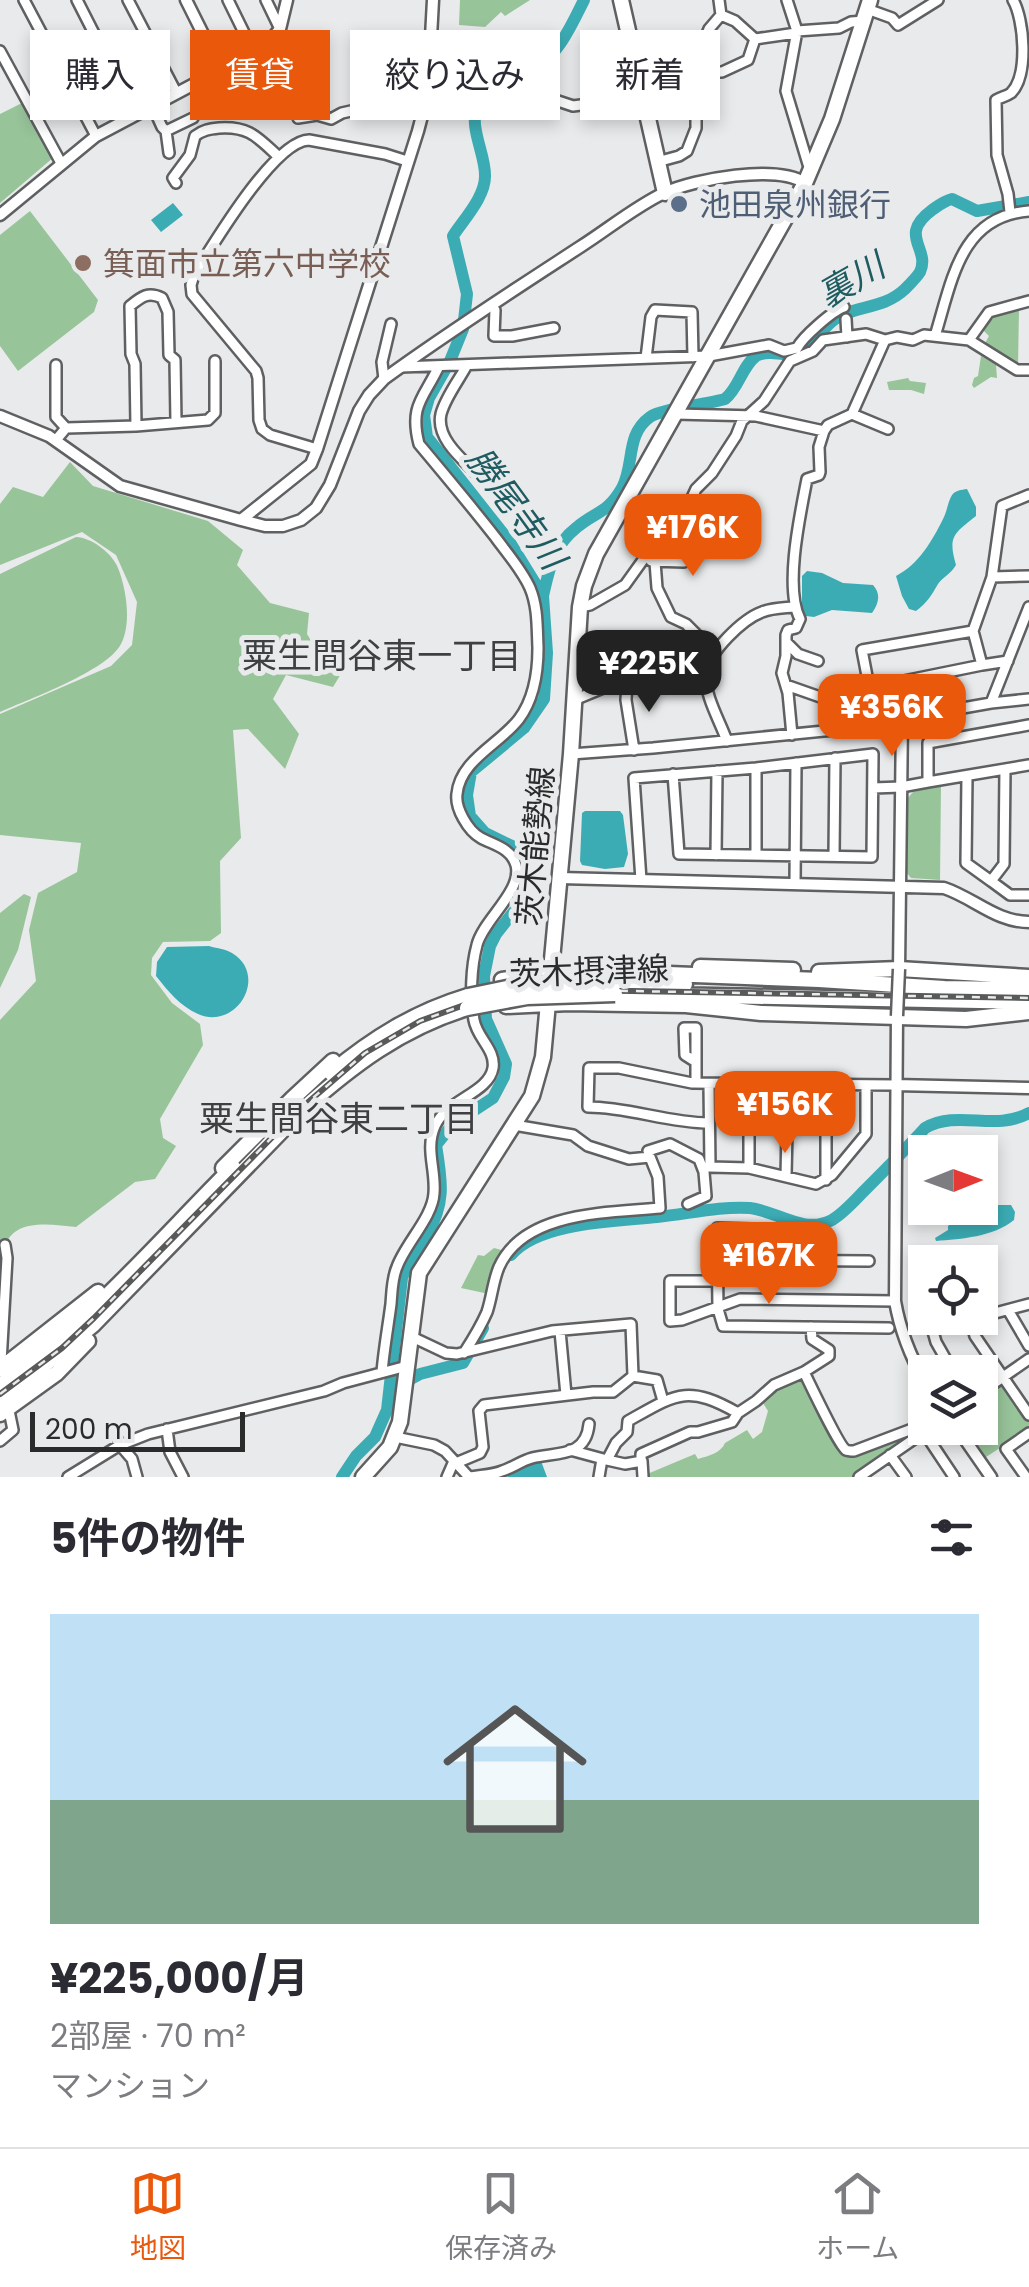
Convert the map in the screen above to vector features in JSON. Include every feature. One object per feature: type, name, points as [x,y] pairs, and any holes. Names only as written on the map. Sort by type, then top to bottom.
[{"type":"main road","points":[[621,0],[628,30]]},
{"type":"main road","name":"茨木能勢線","points":[[363,1477],[396,1437],[418,1273],[534,1091],[543,1057],[584,586],[596,554],[680,407],[701,356],[805,183],[831,121],[867,10]]},
{"type":"main road","points":[[648,120],[665,193]]},
{"type":"main road","points":[[634,972],[685,967],[819,972],[899,969],[1029,977]]},
{"type":"main road","points":[[3,1407],[57,1373],[308,1114],[352,1076],[436,1026],[502,980],[552,973],[634,972],[928,985],[944,994]]},
{"type":"main road","name":"茨木摂津線","points":[[0,1385],[77,1324],[292,1107],[343,1063],[390,1029],[424,1011],[468,1001],[615,988],[944,994],[1029,1002]]},
{"type":"main road","name":"茨木摂津線","points":[[944,994],[1029,989]]},
{"type":"main road","points":[[1,1362],[60,1327],[292,1099],[356,1042],[399,1015],[468,1001],[502,1007],[883,1004],[944,994]]},
{"type":"main road","name":"茨木摂津線","points":[[3,1407],[38,1371],[93,1325],[301,1112],[354,1066],[404,1034],[468,1001]]},
{"type":"main road","points":[[686,1005],[761,1012],[972,1019],[1029,1012]]},
{"type":"main road","points":[[292,1107],[343,1054]]},
{"type":"main road","points":[[204,1212],[253,1170]]},
{"type":"main road","points":[[0,1377],[47,1339],[40,1339]]},
{"type":"street","points":[[24,0],[96,136]]},
{"type":"street","points":[[77,0],[92,30]]},
{"type":"street","points":[[128,0],[176,92]]},
{"type":"street","points":[[186,0],[201,30]]},
{"type":"street","points":[[228,0],[243,30]]},
{"type":"street","points":[[266,0],[280,28]]},
{"type":"street","points":[[280,28],[287,0]]},
{"type":"street","points":[[431,30],[433,0]]},
{"type":"street","points":[[719,0],[722,15]]},
{"type":"street","points":[[788,0],[797,32],[786,91],[812,168]]},
{"type":"street","points":[[755,39],[839,28],[867,10],[892,18],[898,25],[938,0]]},
{"type":"street","points":[[1010,212],[998,154],[996,100],[1011,92],[1023,58],[1024,9],[1013,0]]},
{"type":"street","points":[[722,15],[755,39]]},
{"type":"street","points":[[708,30],[722,15]]},
{"type":"street","points":[[720,72],[748,60],[755,39]]},
{"type":"street","points":[[0,52],[61,163]]},
{"type":"street","points":[[170,96],[190,85]]},
{"type":"street","points":[[166,130],[190,119]]},
{"type":"street","points":[[0,215],[96,136],[124,120]]},
{"type":"street","points":[[160,120],[166,130],[169,153]]},
{"type":"street","points":[[240,520],[311,464],[421,120]]},
{"type":"street","points":[[657,162],[687,150],[696,120]]},
{"type":"street","points":[[176,183],[173,178],[190,155],[195,136],[205,130],[246,129],[279,157]]},
{"type":"street","points":[[317,450],[262,429],[256,370],[192,294],[194,275],[237,208],[279,157],[300,140],[407,161]]},
{"type":"street","points":[[0,416],[56,440],[120,486],[240,520],[283,526],[301,520],[316,508],[330,485],[368,395],[401,366],[665,193],[711,180],[751,175],[796,178],[805,183]]},
{"type":"street","points":[[935,336],[968,242],[1010,212],[1029,211]]},
{"type":"street","points":[[136,426],[130,306],[144,295],[162,298],[168,312],[176,422]]},
{"type":"street","points":[[969,340],[989,312],[1029,301]]},
{"type":"street","points":[[580,606],[590,605],[625,585],[663,532],[684,515],[696,489],[712,472],[747,415],[764,401],[800,352],[801,340],[811,335],[834,310],[844,307]]},
{"type":"street","points":[[495,310],[494,336],[554,328]]},
{"type":"street","points":[[646,358],[655,310],[692,312],[701,356]]},
{"type":"street","points":[[846,319],[847,337]]},
{"type":"street","points":[[384,379],[382,362],[390,324]]},
{"type":"street","points":[[401,366],[701,356],[769,345],[800,352],[813,351],[824,340],[866,334],[886,340],[913,340],[924,335],[969,340],[1017,370],[1029,370]]},
{"type":"street","points":[[792,734],[782,673],[788,630],[796,628],[800,619],[794,606],[798,526],[807,480],[819,475],[819,447],[824,431],[828,424],[852,414],[886,340]]},
{"type":"street","points":[[56,440],[66,428],[208,420],[215,413],[214,362]]},
{"type":"street","points":[[56,365],[56,417],[66,428]]},
{"type":"street","points":[[467,365],[443,409],[440,424],[456,453],[482,479]]},
{"type":"street","points":[[384,1371],[395,1270],[432,1205],[430,1158],[436,1124],[456,1103],[488,1080],[493,1069],[492,1057],[474,1019],[477,944],[506,899],[516,868],[509,853],[498,844],[478,837],[458,807],[456,794],[468,767],[519,718],[536,680],[537,621],[530,588],[473,508],[419,444],[417,406],[439,366]]},
{"type":"street","points":[[680,407],[747,415],[824,431]]},
{"type":"street","points":[[852,414],[888,429]]},
{"type":"street","points":[[982,664],[973,631],[992,577],[1002,506],[1029,495]]},
{"type":"street","points":[[644,558],[684,562],[690,528],[697,518]]},
{"type":"street","points":[[655,562],[658,588],[671,617],[686,624],[702,640],[708,666]]},
{"type":"street","points":[[992,577],[1029,576]]},
{"type":"street","points":[[727,741],[706,686],[710,658],[730,635],[759,613],[794,606]]},
{"type":"street","points":[[991,703],[1029,608]]},
{"type":"street","points":[[876,723],[862,650],[973,631]]},
{"type":"street","points":[[786,642],[798,654],[818,660]]},
{"type":"street","points":[[869,688],[1008,661]]},
{"type":"street","points":[[574,700],[605,686],[627,681],[642,686],[708,666]]},
{"type":"street","points":[[627,681],[634,750]]},
{"type":"street","points":[[786,686],[823,698]]},
{"type":"street","points":[[570,754],[792,734],[1029,699]]},
{"type":"street","points":[[902,718],[894,1301],[911,1355]]},
{"type":"street","points":[[928,782],[928,743],[1029,725]]},
{"type":"street","points":[[640,880],[634,778],[673,774],[756,768],[873,754],[872,856],[679,854],[673,774]]},
{"type":"street","points":[[834,856],[835,758]]},
{"type":"street","points":[[794,884],[796,762]]},
{"type":"street","points":[[873,788],[1029,766]]},
{"type":"street","points":[[756,768],[756,855]]},
{"type":"street","points":[[990,881],[1004,864],[1005,769]]},
{"type":"street","points":[[716,854],[717,771]]},
{"type":"street","points":[[967,776],[966,863],[1010,894],[1029,895]]},
{"type":"street","points":[[560,878],[944,888],[962,894],[999,917],[1029,922]]},
{"type":"street","points":[[696,1062],[696,1083]]},
{"type":"street","points":[[709,1122],[688,1123],[611,1107],[588,1107],[588,1068],[619,1068],[709,1084],[1029,1088]]},
{"type":"street","points":[[709,1084],[710,1167],[749,1168],[816,1184],[826,1180],[866,1134],[866,1085]]},
{"type":"street","points":[[749,1168],[750,1084]]},
{"type":"street","points":[[786,1176],[788,1085]]},
{"type":"street","points":[[826,1085],[826,1180]]},
{"type":"street","points":[[466,1352],[488,1310],[504,1257],[526,1235],[581,1216],[660,1208],[658,1178],[650,1157],[630,1160],[588,1146],[572,1136],[514,1124]]},
{"type":"street","points":[[648,1150],[670,1144],[700,1159],[706,1196],[688,1204]]},
{"type":"street","points":[[779,1260],[779,1242],[752,1229],[717,1228],[718,1309],[724,1326],[890,1328]]},
{"type":"street","points":[[1,1362],[6,1245]]},
{"type":"street","points":[[718,1260],[868,1260]]},
{"type":"street","points":[[718,1280],[670,1280],[670,1321],[740,1300],[894,1301]]},
{"type":"street","points":[[998,1312],[1029,1304]]},
{"type":"street","points":[[1008,1310],[1029,1346]]},
{"type":"street","points":[[389,1320],[411,1329],[446,1353],[560,1330],[631,1324],[633,1376]]},
{"type":"street","points":[[643,1477],[641,1454],[690,1432],[732,1422],[774,1385],[829,1356],[829,1350],[812,1338],[810,1327]]},
{"type":"street","points":[[560,1330],[566,1395]]},
{"type":"street","points":[[975,1335],[1029,1415]]},
{"type":"street","points":[[998,1380],[1029,1359]]},
{"type":"street","points":[[68,1477],[120,1445],[167,1429],[324,1391],[384,1371],[405,1375]]},
{"type":"street","points":[[804,1372],[846,1450],[854,1451],[908,1431]]},
{"type":"street","points":[[448,1477],[455,1462],[480,1453],[483,1447],[479,1411],[484,1406],[612,1392],[633,1376],[657,1380],[664,1401]]},
{"type":"street","points":[[599,1477],[604,1460],[627,1432],[628,1421],[664,1401],[703,1395],[738,1413]]},
{"type":"street","points":[[0,1442],[12,1432],[3,1407]]},
{"type":"street","points":[[396,1437],[434,1445],[470,1477],[499,1473],[534,1458],[563,1454],[586,1440],[589,1424]]},
{"type":"street","points":[[167,1429],[170,1452],[183,1477]]},
{"type":"street","points":[[1026,1477],[1006,1449],[1029,1433]]},
{"type":"street","points":[[859,1477],[908,1442]]},
{"type":"street","points":[[120,1445],[132,1459],[137,1477]]},
{"type":"street","points":[[935,1445],[954,1477]]},
{"type":"street","points":[[968,1445],[990,1477]]},
{"type":"street","points":[[570,1450],[626,1464],[641,1460]]},
{"type":"street","points":[[890,1455],[906,1477]]},
{"type":"green space","points":[[460,0],[530,0],[505,16],[501,12],[485,27],[459,25]]},
{"type":"green space","points":[[24,102],[30,120],[34,120],[54,157],[0,203],[0,114]]},
{"type":"green space","points":[[30,211],[98,300],[94,312],[18,371],[0,346],[0,235]]},
{"type":"green space","points":[[1016,307],[1018,366],[984,345],[989,336],[982,329],[992,315]]},
{"type":"green space","points":[[981,356],[996,365],[997,378],[991,377],[974,388],[972,385],[978,376]]},
{"type":"green space","points":[[908,378],[926,383],[924,394],[889,390],[887,382]]},
{"type":"green space","points":[[70,462],[93,486],[208,521],[243,550],[237,565],[270,603],[309,613],[307,634],[319,654],[347,638],[353,654],[333,687],[286,675],[273,699],[299,734],[285,769],[248,729],[233,730],[241,838],[220,861],[221,933],[210,941],[163,942],[152,958],[151,975],[172,1003],[200,1024],[203,1045],[160,1119],[163,1138],[176,1146],[155,1179],[135,1182],[76,1227],[42,1225],[21,1229],[12,1234],[4,1255],[0,1254],[0,1020],[36,981],[29,930],[38,893],[77,872],[81,843],[0,835],[0,714],[111,666],[132,645],[137,602],[116,555],[82,532],[0,565],[0,504],[13,487],[43,497]]},
{"type":"green space","points":[[76,537],[101,547],[118,568],[127,606],[121,644],[84,674],[0,712],[0,574]]},
{"type":"green space","points":[[941,785],[940,880],[911,878],[906,872],[907,799],[913,792]]},
{"type":"green space","points":[[24,894],[31,897],[18,950],[0,988],[0,913]]},
{"type":"green space","points":[[494,1248],[505,1251],[489,1294],[461,1288],[478,1255],[484,1256]]},
{"type":"green space","points":[[802,1377],[844,1453],[853,1455],[908,1435],[908,1438],[854,1477],[640,1477],[695,1454],[698,1459],[714,1454],[747,1430],[753,1439],[762,1432],[768,1411],[761,1400],[774,1387]]},
{"type":"green space","points":[[998,1384],[1004,1385],[1029,1421],[1029,1429],[986,1457],[978,1445],[998,1445]]},
{"type":"water","points":[[173,203],[183,215],[161,232],[151,220]]},
{"type":"water","points":[[967,489],[976,516],[954,537],[956,565],[923,605],[916,611],[909,609],[896,576],[912,565],[929,544],[952,495]]},
{"type":"water","points":[[807,571],[843,583],[873,585],[878,602],[872,613],[832,610],[806,616],[802,607],[802,576]]},
{"type":"water","points":[[585,811],[620,811],[623,815],[628,854],[624,867],[582,865]]},
{"type":"water","points":[[209,946],[232,953],[248,974],[244,998],[236,1008],[212,1017],[186,1007],[156,976],[157,962],[167,947]]},
{"type":"water","points":[[998,1205],[1011,1205],[1015,1212],[1014,1220],[987,1234],[936,1241],[948,1226],[998,1225]]},
{"type":"water","points":[[541,1461],[547,1477],[507,1475]]},
{"type":"waterway","name":"勝尾寺川","points":[[342,1477],[375,1437],[387,1410],[402,1278],[440,1203],[436,1145],[452,1125],[493,1098],[504,1077],[506,1064],[486,1019],[484,976],[490,946],[515,910],[523,887],[525,858],[516,848],[485,833],[470,816],[467,795],[471,772],[524,728],[544,699],[547,653],[543,596],[509,541],[427,437],[424,415],[463,329],[467,294],[453,236],[484,183],[475,123],[477,106],[487,92],[535,69],[551,55],[584,0]]},
{"type":"waterway","name":"裏川","points":[[543,596],[553,559],[562,543],[576,528],[606,508],[622,488],[637,432],[650,417],[725,399],[756,356],[801,351],[835,319],[896,296],[920,272],[922,256],[917,227],[942,203],[952,199],[977,211],[1029,202]]},
{"type":"waterway","points":[[511,1255],[523,1244],[559,1230],[715,1209],[750,1208],[801,1224],[822,1224],[845,1210],[925,1128],[951,1120],[1003,1121],[1029,1113]]},
{"type":"waterway","points":[[398,1386],[420,1374],[463,1363],[483,1328]]},
{"type":"railway","points":[[0,1394],[62,1348],[94,1318],[299,1110],[365,1053],[420,1021],[467,1004],[518,994],[572,990],[1029,998]]},
{"type":"place","name":"池田泉州銀行","points":[[679,204]]},
{"type":"place","name":"箕面市立第六中学校","points":[[83,263]]},
{"type":"district","name":"粟生間谷東一丁目","points":[[382,655]]},
{"type":"district","name":"粟生間谷東二丁目","points":[[339,1118]]}]
